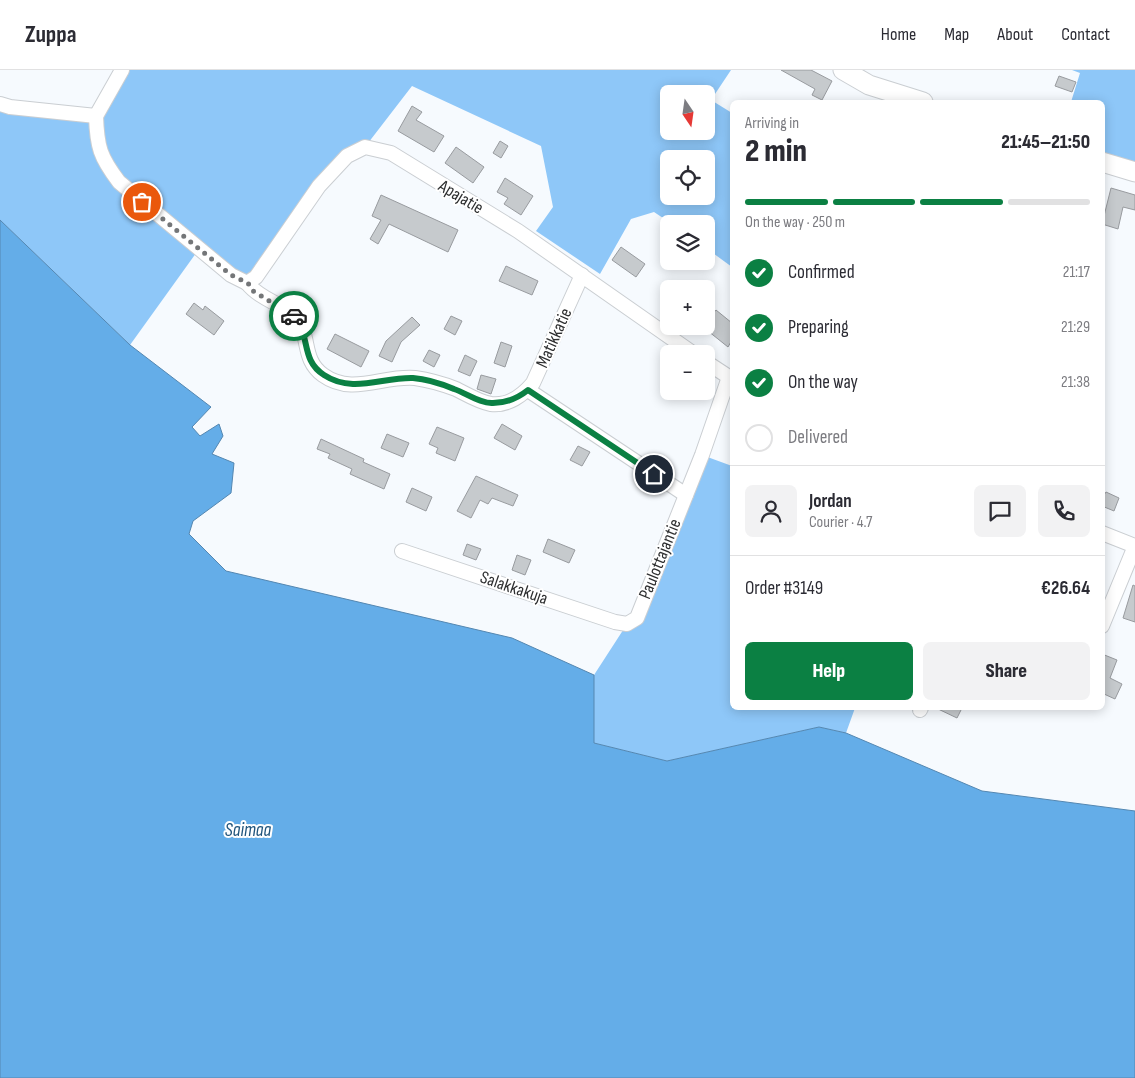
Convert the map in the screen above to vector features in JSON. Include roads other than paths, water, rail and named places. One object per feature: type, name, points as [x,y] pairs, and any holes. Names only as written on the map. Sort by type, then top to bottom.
[{"type":"street","points":[[0,104],[10,107],[96,116],[122,70]]},
{"type":"street","points":[[843,70],[869,85],[917,100]]},
{"type":"street","name":"Matikkatie","points":[[96,116],[97,141],[106,166],[119,182],[231,275],[252,280],[253,291],[295,316],[302,328],[308,356],[313,365],[322,374],[334,381],[347,385],[361,385],[394,379],[414,378],[453,388],[491,404],[506,402],[521,396],[534,383],[582,275]]},
{"type":"street","name":"Apajatie","points":[[252,280],[319,186],[347,156],[365,147],[391,153],[518,231],[681,345]]},
{"type":"street","points":[[1105,163],[1135,172]]},
{"type":"street","points":[[715,368],[730,377]]},
{"type":"street","name":"Paulottajantie","points":[[627,624],[637,618],[730,381]]},
{"type":"street","points":[[528,390],[686,495]]},
{"type":"street","points":[[1105,534],[1135,546],[1105,619]]},
{"type":"street","name":"Salakkakuja","points":[[402,551],[615,622],[627,624]]},
{"type":"water","name":"Saimaa","points":[[0,220],[130,345],[211,407],[192,427],[200,436],[219,424],[223,436],[212,454],[234,463],[231,493],[193,521],[189,534],[226,571],[512,638],[594,675],[594,743],[667,761],[819,727],[846,733],[982,791],[1135,811],[1135,1078],[0,1078]]}]
